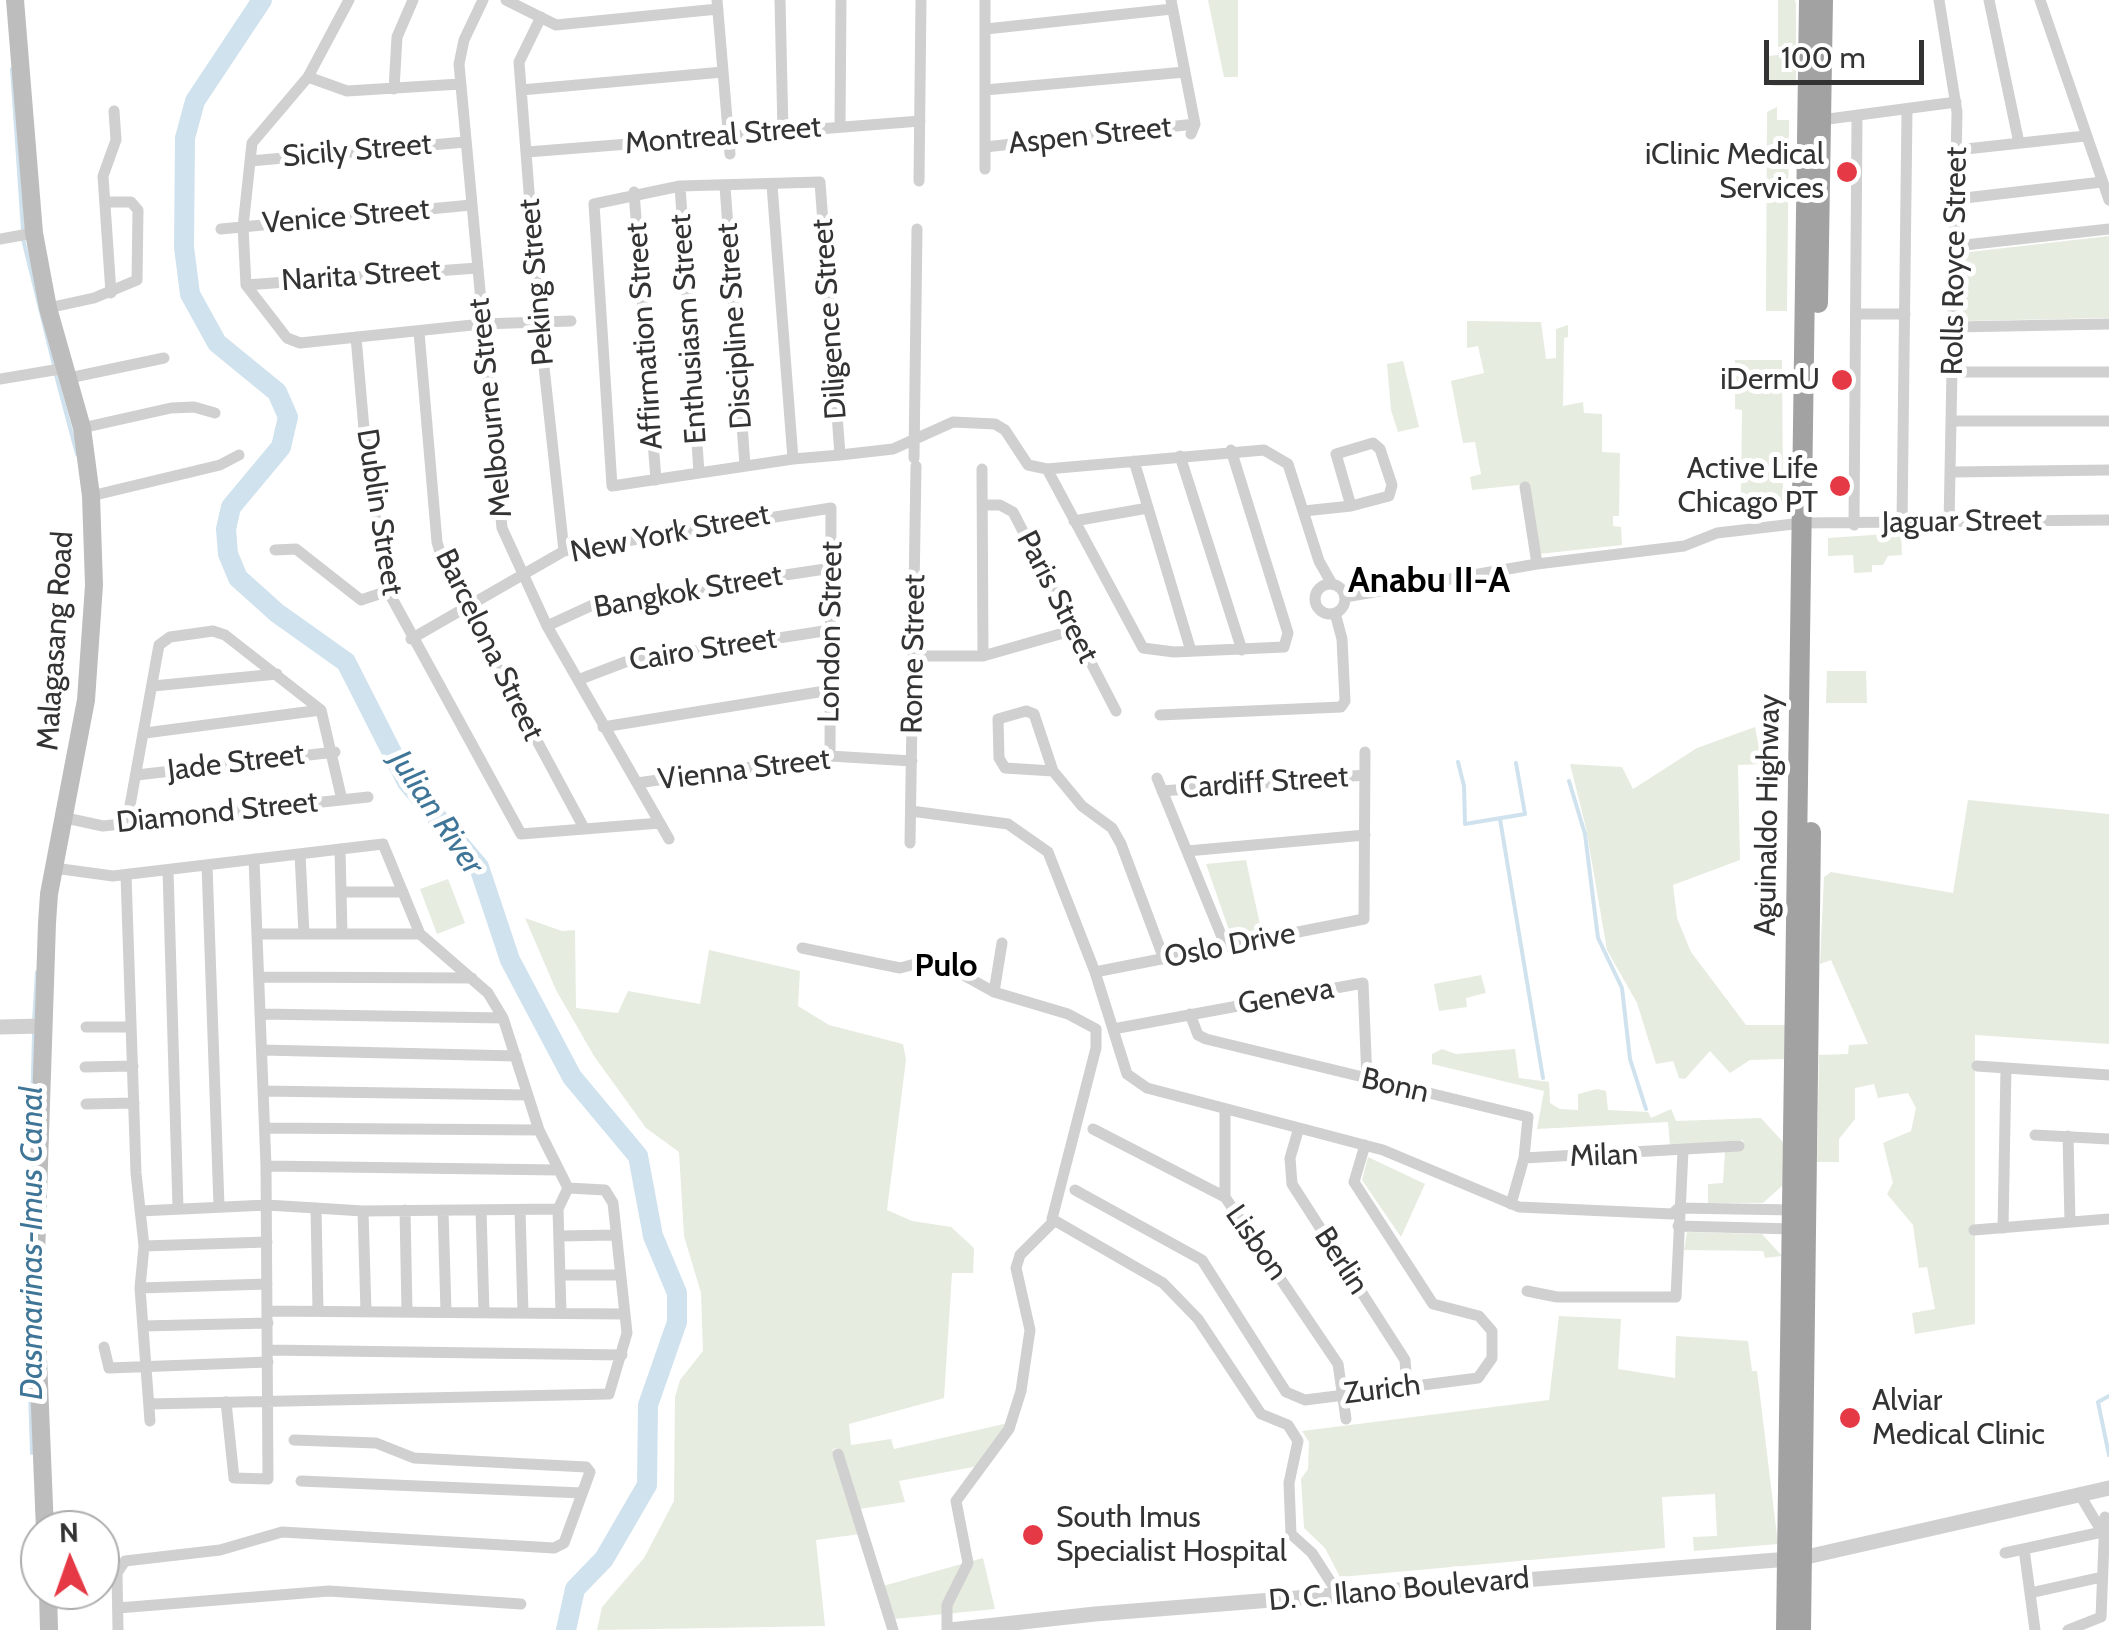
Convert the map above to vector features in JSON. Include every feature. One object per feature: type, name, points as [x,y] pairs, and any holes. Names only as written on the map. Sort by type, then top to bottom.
[{"type":"highway","name":"Aguinaldo Highway","points":[[1808,0],[1809,523]]},
{"type":"highway","name":"Aguinaldo Highway","points":[[1800,1630],[1795,1558],[1805,771],[1823,0]]},
{"type":"highway","name":"Aguinaldo Highway","points":[[1786,1630],[1795,1558]]},
{"type":"main road","name":"Malagasang Road","points":[[15,0],[34,234],[48,308],[82,428],[91,496],[94,585],[86,700],[54,868],[42,1026],[35,1285],[44,1510]]},
{"type":"street","points":[[348,0],[308,77],[256,135],[243,226],[246,285],[292,341],[482,324],[571,321]]},
{"type":"street","points":[[394,90],[397,37],[413,0]]},
{"type":"street","name":"Melbourne Street","points":[[483,0],[464,40],[460,84],[497,498],[505,540],[547,626],[669,840]]},
{"type":"street","points":[[506,0],[556,25],[717,4],[730,154]]},
{"type":"street","points":[[780,0],[784,130]]},
{"type":"street","points":[[840,126],[841,0]]},
{"type":"street","points":[[919,181],[921,0]]},
{"type":"street","points":[[985,168],[986,0]]},
{"type":"street","name":"Rolls Royce Street","points":[[1939,0],[1956,102],[1957,150],[1949,524]]},
{"type":"street","points":[[1989,0],[2019,143]]},
{"type":"street","points":[[2040,0],[2109,200]]},
{"type":"street","points":[[985,90],[1184,72],[1172,5],[986,29]]},
{"type":"street","name":"Peking Street","points":[[540,17],[522,52],[522,90],[539,322],[564,552]]},
{"type":"street","points":[[522,90],[723,72]]},
{"type":"street","name":"Aspen Street","points":[[985,147],[1193,129],[1184,72]]},
{"type":"street","points":[[308,77],[347,92],[460,84]]},
{"type":"street","points":[[1821,120],[1956,102]]},
{"type":"street","points":[[1902,524],[1907,110]]},
{"type":"street","points":[[111,293],[104,170],[116,140],[114,112]]},
{"type":"street","points":[[1854,525],[1858,118]]},
{"type":"street","name":"Montreal Street","points":[[527,152],[920,121]]},
{"type":"street","points":[[1957,150],[2085,136]]},
{"type":"street","name":"Sicily Street","points":[[250,161],[465,142]]},
{"type":"street","name":"Diligence Street","points":[[772,185],[820,182],[840,455]]},
{"type":"street","points":[[1956,199],[2102,182]]},
{"type":"street","points":[[793,459],[772,185],[680,186],[634,192],[594,204],[612,486],[914,442],[935,427],[954,422],[995,424],[1005,430],[1028,465],[1047,469],[1231,450],[1278,454],[1288,464],[1327,585],[1346,597],[1335,613],[1342,639],[1345,701],[1341,707],[1160,715]]},
{"type":"street","name":"Enthusiasm Street","points":[[680,186],[699,473]]},
{"type":"street","name":"Discipline Street","points":[[726,186],[745,466]]},
{"type":"street","name":"Affirmation Street","points":[[634,192],[656,480]]},
{"type":"street","points":[[48,308],[111,293],[136,280],[138,210],[131,202],[105,202]]},
{"type":"street","name":"Venice Street","points":[[221,228],[471,205]]},
{"type":"street","name":"Rome Street","points":[[910,843],[917,229]]},
{"type":"street","points":[[1956,246],[2109,229]]},
{"type":"street","points":[[0,239],[34,234]]},
{"type":"street","name":"Narita Street","points":[[246,285],[476,268]]},
{"type":"street","points":[[1856,314],[1904,314]]},
{"type":"street","points":[[1954,327],[2109,324]]},
{"type":"street","name":"Barcelona Street","points":[[419,332],[437,542],[464,609],[584,828]]},
{"type":"street","name":"Dublin Street","points":[[356,337],[368,475],[388,591],[521,834],[584,828]]},
{"type":"street","points":[[0,379],[164,358]]},
{"type":"street","points":[[1954,372],[2109,372]]},
{"type":"street","points":[[82,428],[171,408],[199,408],[215,413]]},
{"type":"street","points":[[1953,421],[2109,421]]},
{"type":"street","points":[[1304,510],[1351,506],[1382,500],[1392,491],[1380,448],[1373,442],[1336,454],[1351,506]]},
{"type":"street","points":[[1047,469],[1144,648],[1273,650],[1289,642],[1231,450]]},
{"type":"street","points":[[91,496],[220,464],[239,454]]},
{"type":"street","points":[[1180,456],[1242,650]]},
{"type":"street","points":[[1134,461],[1191,651]]},
{"type":"street","points":[[982,469],[983,656]]},
{"type":"street","points":[[1952,472],[2109,470]]},
{"type":"street","points":[[1525,487],[1536,564]]},
{"type":"street","name":"Paris Street","points":[[983,504],[1000,505],[1014,512],[1116,711]]},
{"type":"street","name":"New York Street","points":[[411,639],[564,552],[831,508]]},
{"type":"street","name":"London Street","points":[[830,756],[831,508]]},
{"type":"street","points":[[1074,521],[1148,508]]},
{"type":"street","name":"Jaguar Street","points":[[1346,597],[1536,564],[1684,546],[1717,533],[1809,523],[2109,520]]},
{"type":"street","points":[[275,550],[296,550],[361,600],[388,591]]},
{"type":"street","name":"Bangkok Street","points":[[547,626],[597,604],[832,568]]},
{"type":"street","points":[[1327,585],[1315,596],[1317,606],[1335,613]]},
{"type":"street","name":"Cairo Street","points":[[578,680],[625,662],[830,630]]},
{"type":"street","points":[[914,656],[983,656],[1074,630]]},
{"type":"street","points":[[127,822],[163,640],[220,633],[322,710],[342,800]]},
{"type":"street","points":[[152,686],[277,674]]},
{"type":"street","points":[[603,726],[831,690]]},
{"type":"street","points":[[145,732],[322,710]]},
{"type":"street","points":[[1053,771],[1005,768],[999,758],[998,720],[1026,711],[1034,714],[1053,771],[1071,795],[1112,828],[1164,959]]},
{"type":"street","name":"Jade Street","points":[[138,775],[334,752]]},
{"type":"street","points":[[1187,851],[1365,835],[1364,752]]},
{"type":"street","name":"Vienna Street","points":[[637,783],[830,756],[912,761]]},
{"type":"street","name":"Cardiff Street","points":[[1162,791],[1365,775]]},
{"type":"street","points":[[1157,778],[1226,947]]},
{"type":"street","name":"Diamond Street","points":[[66,818],[103,826],[368,797]]},
{"type":"street","points":[[911,811],[1008,824],[1039,842],[1048,852],[1095,972],[1127,1074],[1147,1088],[1298,1131],[1365,1144],[1511,1204],[1799,1220]]},
{"type":"street","points":[[584,828],[660,823]]},
{"type":"street","name":"Oslo Drive","points":[[1095,972],[1364,919],[1365,835]]},
{"type":"street","points":[[54,868],[106,877],[383,844],[420,934],[488,993],[503,1018],[539,1130],[568,1188]]},
{"type":"street","points":[[340,849],[342,934]]},
{"type":"street","points":[[300,854],[304,934]]},
{"type":"street","points":[[226,1402],[234,1478],[264,1481],[270,1473],[271,1398],[254,859]]},
{"type":"street","points":[[207,865],[219,1206]]},
{"type":"street","points":[[168,870],[178,1208]]},
{"type":"street","points":[[126,875],[134,1103],[144,1246],[140,1288],[150,1421]]},
{"type":"street","points":[[342,892],[403,892]]},
{"type":"street","points":[[257,934],[420,934]]},
{"type":"street","points":[[994,992],[1002,943]]},
{"type":"street","points":[[802,948],[900,968],[919,963],[939,967],[994,992],[1068,1014],[1096,1029],[1096,1048],[1051,1212],[1053,1222]]},
{"type":"street","points":[[260,977],[472,978]]},
{"type":"street","name":"Geneva","points":[[1113,1028],[1363,983],[1368,1080]]},
{"type":"street","points":[[261,1014],[503,1018]]},
{"type":"street","name":"Bonn","points":[[1190,1014],[1198,1035],[1206,1039],[1528,1117],[1524,1158],[1511,1204]]},
{"type":"street","points":[[0,1027],[42,1026]]},
{"type":"street","points":[[86,1026],[131,1027]]},
{"type":"street","points":[[262,1050],[516,1056]]},
{"type":"street","points":[[85,1067],[133,1066]]},
{"type":"street","points":[[1977,1066],[2109,1074]]},
{"type":"street","points":[[2003,1228],[2006,1068]]},
{"type":"street","points":[[263,1091],[526,1094]]},
{"type":"street","points":[[86,1104],[134,1103]]},
{"type":"street","points":[[1224,1198],[1225,1111]]},
{"type":"street","points":[[265,1128],[539,1130]]},
{"type":"street","name":"Lisbon","points":[[1094,1129],[1224,1198],[1338,1364],[1346,1420]]},
{"type":"street","name":"Berlin","points":[[1298,1131],[1290,1158],[1292,1184],[1404,1360],[1407,1387]]},
{"type":"street","points":[[2035,1134],[2109,1139]]},
{"type":"street","points":[[2068,1136],[2070,1222]]},
{"type":"street","name":"Zurich","points":[[1075,1190],[1202,1260],[1286,1392],[1305,1400],[1478,1378],[1492,1358],[1492,1330],[1478,1316],[1433,1304],[1354,1182],[1365,1144]]},
{"type":"street","name":"Milan","points":[[1524,1158],[1738,1146]]},
{"type":"street","name":"Milan","points":[[1527,1290],[1557,1297],[1674,1298],[1676,1216],[1683,1151]]},
{"type":"street","points":[[266,1166],[559,1170]]},
{"type":"street","points":[[561,1314],[558,1209],[568,1188]]},
{"type":"street","points":[[149,1404],[271,1398],[602,1397],[613,1389],[622,1355],[625,1314],[608,1192],[568,1188]]},
{"type":"street","points":[[140,1211],[266,1204],[363,1210],[558,1209]]},
{"type":"street","points":[[316,1208],[318,1312]]},
{"type":"street","points":[[363,1210],[366,1312]]},
{"type":"street","points":[[405,1210],[406,1312]]},
{"type":"street","points":[[443,1210],[446,1312]]},
{"type":"street","points":[[481,1210],[484,1313]]},
{"type":"street","points":[[520,1210],[523,1313]]},
{"type":"street","points":[[1676,1216],[1799,1220]]},
{"type":"street","points":[[1974,1230],[2109,1219]]},
{"type":"street","points":[[1053,1222],[1163,1282],[1198,1319],[1260,1414],[1288,1425],[1298,1441],[1289,1483],[1292,1536],[1312,1553],[1339,1596]]},
{"type":"street","points":[[949,1630],[948,1605],[968,1563],[956,1501],[1009,1429],[1021,1391],[1030,1330],[1016,1268],[1020,1255],[1053,1222]]},
{"type":"street","points":[[559,1236],[614,1235]]},
{"type":"street","points":[[144,1246],[267,1242]]},
{"type":"street","points":[[560,1276],[618,1275]]},
{"type":"street","points":[[140,1288],[267,1284]]},
{"type":"street","points":[[144,1326],[318,1312],[625,1314]]},
{"type":"street","points":[[104,1347],[110,1368],[268,1356],[622,1355]]},
{"type":"street","points":[[120,1568],[125,1561],[220,1550],[270,1533],[554,1548],[564,1542],[590,1472],[586,1466],[414,1458],[383,1444],[294,1440]]},
{"type":"street","points":[[838,1454],[893,1630]]},
{"type":"street","points":[[301,1481],[582,1493]]},
{"type":"street","name":"D. C. Ilano Boulevard","points":[[949,1630],[1795,1558],[2109,1488]]},
{"type":"street","points":[[2077,1629],[2101,1617],[2104,1516],[2080,1495]]},
{"type":"street","points":[[2004,1553],[2102,1532]]},
{"type":"street","points":[[2024,1548],[2035,1630]]},
{"type":"street","points":[[2030,1592],[2102,1577]]},
{"type":"street","points":[[120,1608],[329,1591],[521,1604]]},
{"type":"shaded area","points":[[1208,0],[1238,0],[1238,77],[1224,77]]},
{"type":"shaded area","points":[[1778,0],[1795,0],[1796,86],[1773,86],[1768,81],[1768,56],[1778,55]]},
{"type":"shaded area","points":[[1777,107],[1777,120],[1789,120],[1787,311],[1766,311],[1767,112]]},
{"type":"shaded area","points":[[2109,236],[2109,318],[1963,321],[1961,253]]},
{"type":"shaded area","points":[[1467,321],[1541,322],[1546,359],[1556,358],[1556,329],[1568,325],[1568,337],[1564,338],[1563,406],[1583,402],[1584,413],[1602,414],[1602,452],[1620,453],[1619,516],[1613,516],[1613,526],[1621,527],[1622,545],[1539,554],[1529,484],[1472,490],[1470,477],[1481,474],[1475,442],[1463,443],[1451,381],[1484,373],[1478,346],[1467,348]]},
{"type":"shaded area","points":[[1735,360],[1782,360],[1783,503],[1737,503],[1741,495],[1742,410],[1735,409]]},
{"type":"shaded area","points":[[1403,361],[1419,427],[1398,432],[1391,410],[1387,364]]},
{"type":"shaded area","points":[[1901,533],[1902,555],[1888,556],[1883,565],[1872,565],[1872,572],[1854,573],[1853,555],[1828,556],[1828,538]]},
{"type":"shaded area","points":[[1827,671],[1866,671],[1867,703],[1826,703]]},
{"type":"shaded area","points":[[1755,727],[1762,764],[1738,765],[1740,860],[1673,885],[1677,918],[1691,952],[1746,1025],[1786,1025],[1786,1059],[1750,1060],[1730,1073],[1710,1051],[1685,1079],[1679,1078],[1673,1061],[1656,1064],[1637,1003],[1607,950],[1586,828],[1570,764],[1622,767],[1633,789],[1697,748]]},
{"type":"shaded area","points":[[1968,800],[2109,814],[2109,1044],[1975,1035],[1975,1324],[1915,1334],[1912,1313],[1935,1309],[1927,1267],[1919,1268],[1913,1225],[1887,1194],[1893,1183],[1883,1143],[1911,1131],[1916,1108],[1908,1093],[1878,1098],[1874,1084],[1855,1088],[1855,1119],[1839,1139],[1839,1162],[1817,1162],[1819,1055],[1848,1054],[1849,1045],[1868,1044],[1831,960],[1820,964],[1824,877],[1831,872],[1953,893]]},
{"type":"shaded area","points":[[1246,860],[1261,929],[1231,936],[1206,864]]},
{"type":"shaded area","points":[[448,879],[465,923],[437,934],[420,889]]},
{"type":"shaded area","points":[[525,918],[562,931],[575,930],[576,1008],[618,1013],[628,991],[700,1004],[709,950],[800,971],[798,1006],[829,1025],[903,1044],[906,1060],[887,1210],[912,1221],[951,1227],[974,1248],[973,1273],[952,1273],[944,1398],[849,1424],[851,1445],[891,1439],[894,1449],[1017,1421],[989,1464],[899,1481],[905,1502],[859,1509],[838,1448],[833,1449],[860,1534],[816,1540],[825,1626],[597,1630],[602,1607],[644,1558],[674,1501],[675,1397],[680,1380],[703,1351],[701,1293],[684,1236],[679,1152],[646,1128],[594,1056],[556,990]]},
{"type":"shaded area","points":[[1481,975],[1486,993],[1466,998],[1467,1007],[1439,1011],[1434,984]]},
{"type":"shaded area","points":[[1442,1049],[1456,1054],[1515,1049],[1519,1078],[1549,1082],[1550,1103],[1560,1109],[1578,1110],[1578,1094],[1597,1089],[1606,1091],[1608,1110],[1648,1112],[1651,1118],[1671,1109],[1676,1121],[1761,1118],[1783,1142],[1783,1185],[1763,1203],[1708,1203],[1708,1184],[1723,1183],[1725,1152],[1743,1150],[1743,1140],[1670,1146],[1668,1122],[1537,1129],[1544,1091],[1432,1064],[1432,1054]]},
{"type":"shaded area","points":[[1368,1157],[1425,1184],[1401,1237],[1362,1180]]},
{"type":"shaded area","points":[[1687,1232],[1762,1234],[1782,1256],[1765,1258],[1763,1251],[1684,1250]]},
{"type":"shaded area","points":[[1559,1316],[1621,1319],[1618,1369],[1675,1378],[1676,1336],[1748,1341],[1752,1371],[1757,1371],[1778,1544],[1694,1551],[1693,1537],[1717,1536],[1715,1494],[1662,1497],[1665,1548],[1340,1577],[1325,1548],[1304,1528],[1301,1479],[1308,1469],[1309,1442],[1302,1431],[1549,1400]]},
{"type":"shaded area","points":[[983,1558],[995,1609],[894,1619],[883,1586]]},
{"type":"waterway","name":"Julian River","points":[[262,0],[195,101],[185,138],[184,247],[190,294],[217,343],[277,392],[288,417],[281,447],[231,507],[226,529],[228,554],[238,578],[277,613],[346,662],[407,782],[479,867],[510,960],[572,1077],[638,1156],[653,1236],[677,1293],[677,1322],[648,1405],[647,1485],[604,1559],[575,1589],[566,1630]]},
{"type":"waterway","name":"Dasmarinas-Imus Canal","points":[[12,69],[23,230]]},
{"type":"waterway","name":"Dasmarinas-Imus Canal","points":[[23,239],[54,365]]},
{"type":"waterway","name":"Dasmarinas-Imus Canal","points":[[56,375],[77,454]]},
{"type":"waterway","points":[[1458,762],[1464,786],[1465,824],[1525,814],[1516,763]]},
{"type":"waterway","points":[[1569,781],[1585,834],[1598,938],[1622,988],[1630,1059],[1646,1109]]},
{"type":"waterway","points":[[1500,819],[1543,1078]]},
{"type":"waterway","name":"Dasmarinas-Imus Canal","points":[[34,1022],[37,972]]},
{"type":"waterway","name":"Dasmarinas-Imus Canal","points":[[32,1114],[34,1033]]},
{"type":"waterway","name":"Dasmarinas-Imus Canal","points":[[28,1328],[32,1453]]},
{"type":"waterway","points":[[2109,1396],[2098,1402],[2109,1455]]},
{"type":"place","name":"iClinic Medical Services","points":[[1847,172]]},
{"type":"place","name":"iDermU","points":[[1842,380]]},
{"type":"place","name":"Active Life Chicago PT","points":[[1840,486]]},
{"type":"place","name":"Alviar Medical Clinic","points":[[1850,1418]]},
{"type":"place","name":"South Imus Specialist Hospital","points":[[1033,1535]]},
{"type":"district","name":"Anabu II-A","points":[[1429,582]]},
{"type":"district","name":"Pulo","points":[[946,967]]}]
